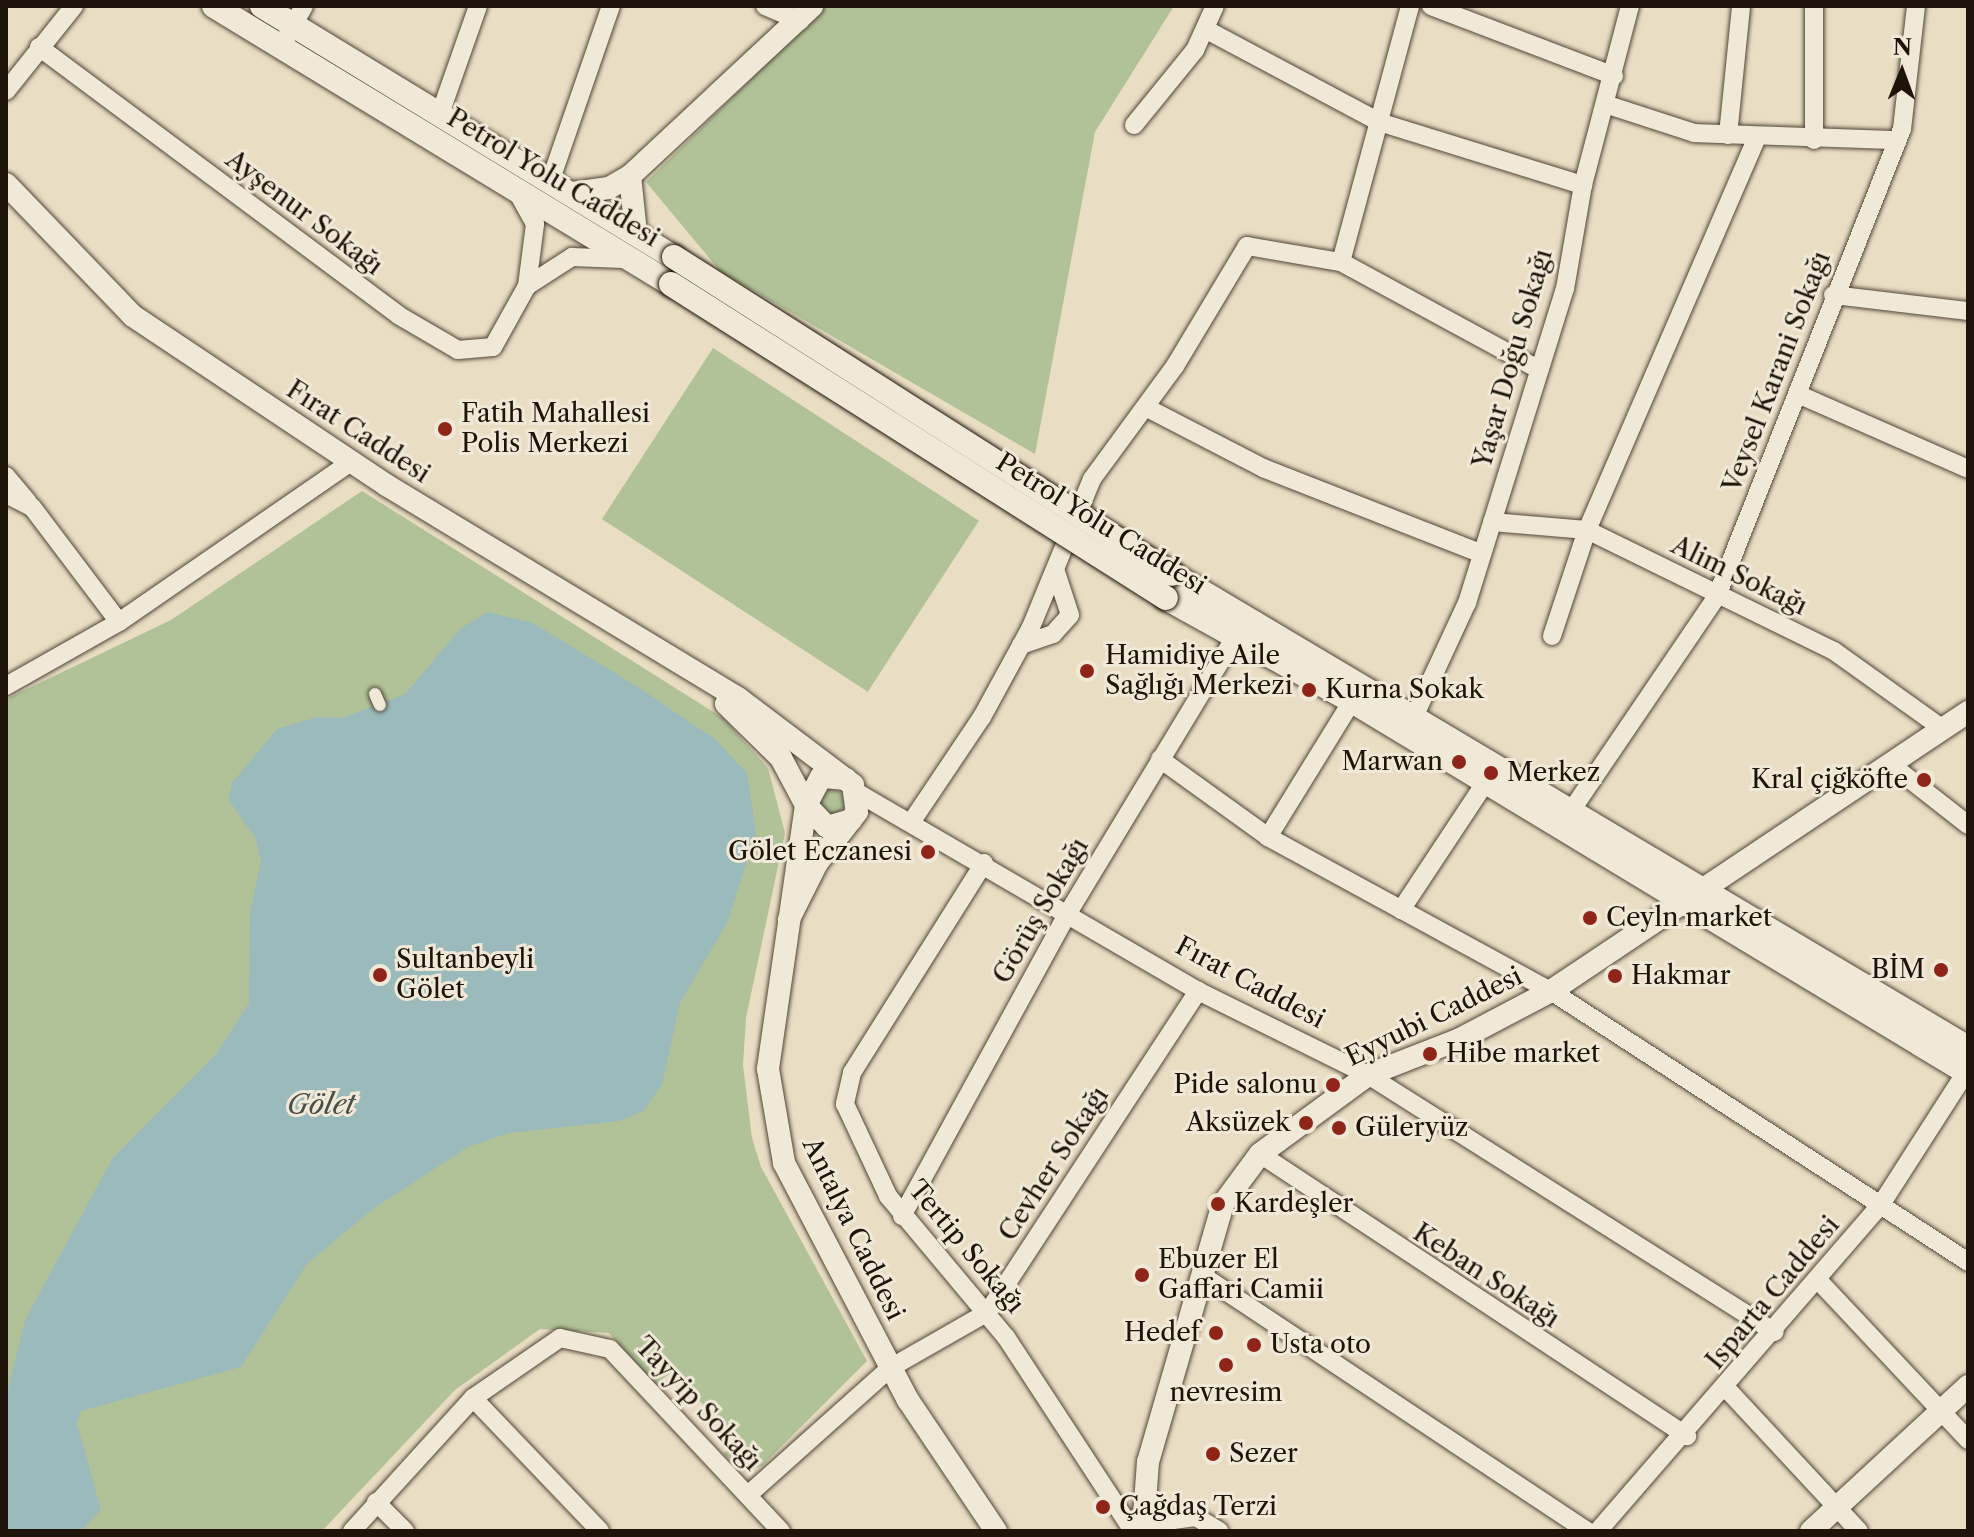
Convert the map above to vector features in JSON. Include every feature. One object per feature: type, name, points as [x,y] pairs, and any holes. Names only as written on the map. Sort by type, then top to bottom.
[{"type":"main road","name":"Petrol Yolu Caddesi","points":[[214,6],[637,262],[1166,598],[1352,701],[1485,783],[1689,894],[1967,1064]]},
{"type":"main road","name":"Petrol Yolu Caddesi","points":[[262,6],[298,15],[440,114],[551,179],[1172,574],[1571,811],[1689,894]]},
{"type":"street","points":[[6,91],[74,6]]},
{"type":"street","points":[[440,114],[478,6]]},
{"type":"street","points":[[551,179],[611,6]]},
{"type":"street","points":[[765,6],[806,14]]},
{"type":"street","points":[[1134,125],[1205,29],[1215,6]]},
{"type":"street","points":[[1341,262],[1410,6]]},
{"type":"street","points":[[1431,6],[1614,76]]},
{"type":"street","name":"Yaşar Doğu Sokağı","points":[[1414,717],[1482,554],[1565,289],[1583,185],[1608,105],[1630,6]]},
{"type":"street","points":[[1728,135],[1741,6]]},
{"type":"street","points":[[1814,6],[1814,140]]},
{"type":"street","name":"Veysel Karani Sokağı","points":[[1571,811],[1717,596],[1802,396],[1833,295],[1897,140],[1916,6]]},
{"type":"street","points":[[573,193],[609,188],[630,176],[806,14]]},
{"type":"street","points":[[281,47],[298,15]]},
{"type":"street","points":[[1205,29],[1379,122],[1583,185]]},
{"type":"street","name":"Ayşenur Sokağı","points":[[39,47],[398,315],[458,350],[493,347],[527,286]]},
{"type":"street","points":[[1608,105],[1728,135],[1814,140],[1897,140]]},
{"type":"street","points":[[1552,636],[1587,530],[1757,138]]},
{"type":"street","points":[[630,176],[636,233]]},
{"type":"street","name":"Fırat Caddesi","points":[[6,184],[133,316],[351,462],[710,687]]},
{"type":"street","points":[[514,187],[535,224],[527,286]]},
{"type":"street","points":[[912,821],[1021,645],[1092,479],[1147,408],[1247,246],[1341,262],[1540,370]]},
{"type":"street","points":[[527,286],[585,254],[637,262]]},
{"type":"street","points":[[1833,295],[1968,311]]},
{"type":"street","points":[[1802,396],[1968,469]]},
{"type":"street","points":[[1147,408],[1263,468],[1482,554]]},
{"type":"street","points":[[7,685],[119,622],[351,462]]},
{"type":"street","points":[[6,476],[119,622]]},
{"type":"street","points":[[6,494],[32,507]]},
{"type":"street","name":"Alim Sokağı","points":[[1492,522],[1587,530],[1834,651],[1943,729]]},
{"type":"street","points":[[1021,645],[1053,634],[1070,615],[1055,569]]},
{"type":"street","name":"Görüş Sokağı","points":[[902,1216],[1068,913],[1235,637]]},
{"type":"street","points":[[710,687],[738,698],[852,786]]},
{"type":"street","points":[[710,687],[781,758],[806,805],[827,827],[852,819]]},
{"type":"street","points":[[1268,837],[1352,701]]},
{"type":"street","name":"Eyyubi Caddesi","points":[[1140,1529],[1148,1462],[1223,1204],[1260,1154],[1368,1075],[1551,991],[1689,894],[1968,712]]},
{"type":"street","points":[[1160,759],[1268,837],[1551,991],[1968,1262]]},
{"type":"street","points":[[1889,763],[1968,825]]},
{"type":"street","points":[[806,805],[821,777],[852,786]]},
{"type":"street","points":[[1401,910],[1485,783]]},
{"type":"street","points":[[789,919],[817,863],[852,819],[852,786]]},
{"type":"street","name":"Fırat Caddesi","points":[[852,786],[1198,991],[1368,1075],[1774,1332]]},
{"type":"street","name":"Antalya Caddesi","points":[[806,805],[771,1029],[771,1111],[798,1194],[890,1368],[996,1531]]},
{"type":"street","name":"Tertip Sokağı","points":[[984,863],[852,1073],[845,1104],[902,1216],[988,1312],[1140,1529]]},
{"type":"street","name":"Cevher Sokağı","points":[[748,1495],[890,1368],[988,1312],[1198,991]]},
{"type":"street","name":"Isparta Caddesi","points":[[1598,1531],[1687,1436],[1880,1206],[1967,1064]]},
{"type":"street","name":"Keban Sokağı","points":[[1260,1154],[1687,1436]]},
{"type":"street","points":[[1203,1276],[1587,1531]]},
{"type":"street","points":[[1817,1279],[1943,1408],[1968,1440]]},
{"type":"street","name":"Tayyip Sokağı","points":[[352,1531],[473,1398],[560,1338],[610,1349],[781,1531]]},
{"type":"street","points":[[1811,1531],[1968,1386]]},
{"type":"street","points":[[1726,1388],[1839,1505],[1859,1531]]},
{"type":"street","points":[[473,1398],[600,1531]]},
{"type":"street","points":[[376,1502],[405,1531]]},
{"type":"street","points":[[1140,1529],[1196,1517],[1219,1531]]},
{"type":"green space","points":[[826,6],[1174,6],[1095,132],[1035,454],[720,271],[646,182]]},
{"type":"green space","points":[[713,348],[979,521],[868,692],[602,519]]},
{"type":"green space","name":"Sultanbeyli Gölet","points":[[362,491],[723,718],[768,768],[785,833],[746,1018],[743,1065],[752,1138],[761,1167],[867,1361],[762,1466],[746,1472],[723,1454],[738,1439],[671,1373],[655,1384],[609,1333],[540,1329],[455,1390],[322,1531],[6,1531],[6,699],[171,620]]},
{"type":"green space","points":[[831,789],[840,793],[844,802],[840,811],[831,815],[822,811],[818,802],[822,793]]},
{"type":"water","name":"Gölet","points":[[488,612],[533,623],[638,687],[716,740],[747,773],[756,833],[728,921],[680,1003],[662,1085],[643,1111],[619,1121],[509,1133],[468,1147],[373,1209],[307,1264],[241,1367],[81,1411],[77,1423],[101,1510],[81,1531],[6,1531],[6,1398],[25,1320],[112,1159],[217,1053],[249,1003],[250,912],[261,861],[256,839],[228,799],[232,783],[277,729],[317,717],[343,718],[405,694],[461,628]]},
{"type":"place","name":"Fatih Mahallesi Polis Merkezi","points":[[445,429]]},
{"type":"place","name":"Hamidiye Aile Sağlığı Merkezi","points":[[1087,671]]},
{"type":"place","name":"Kurna Sokak","points":[[1309,690]]},
{"type":"place","name":"Marwan","points":[[1459,762]]},
{"type":"place","name":"Merkez","points":[[1491,773]]},
{"type":"place","name":"Kral çiğköfte","points":[[1924,780]]},
{"type":"place","name":"Gölet Eczanesi","points":[[928,852]]},
{"type":"place","name":"Ceyln market","points":[[1590,918]]},
{"type":"place","name":"BİM","points":[[1941,970]]},
{"type":"place","name":"Sultanbeyli Gölet","points":[[380,975]]},
{"type":"place","name":"Hakmar","points":[[1615,976]]},
{"type":"place","name":"Hibe market","points":[[1430,1054]]},
{"type":"place","name":"Pide salonu","points":[[1333,1085]]},
{"type":"place","name":"Aksüzek","points":[[1306,1123]]},
{"type":"place","name":"Güleryüz","points":[[1339,1128]]},
{"type":"place","name":"Kardeşler","points":[[1218,1204]]},
{"type":"place","name":"Ebuzer El Gaffari Camii","points":[[1142,1275]]},
{"type":"place","name":"Hedef","points":[[1216,1333]]},
{"type":"place","name":"Usta oto","points":[[1254,1345]]},
{"type":"place","name":"nevresim","points":[[1226,1365]]},
{"type":"place","name":"Sezer","points":[[1213,1454]]},
{"type":"place","name":"Çağdaş Terzi","points":[[1103,1507]]}]
